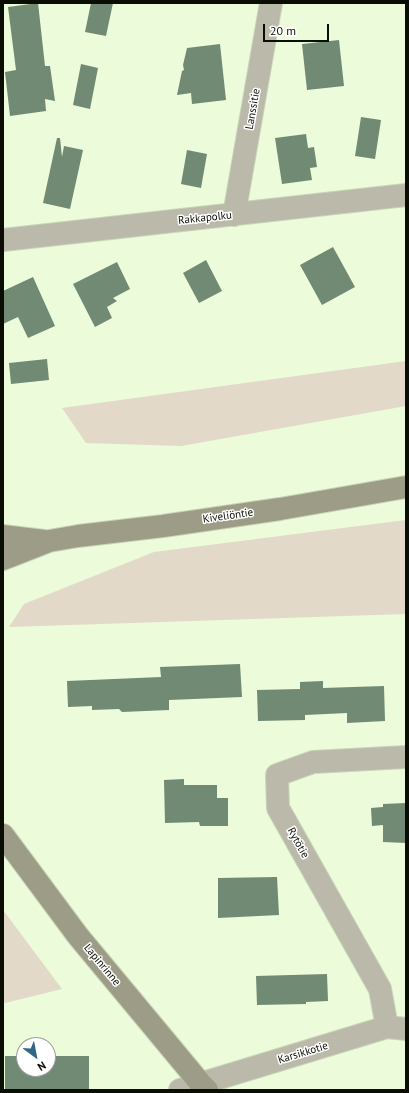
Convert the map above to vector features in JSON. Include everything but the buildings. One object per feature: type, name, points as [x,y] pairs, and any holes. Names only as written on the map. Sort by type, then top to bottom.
[{"type":"street","name":"Lanssitie","points":[[234,215],[271,3]]},
{"type":"street","name":"Rakkapolku","points":[[3,240],[406,195]]},
{"type":"street","name":"Kiveliöntie","points":[[3,559],[49,541],[272,510],[406,487]]},
{"type":"street","name":"Kiveliöntie","points":[[3,536],[49,541]]},
{"type":"street","name":"Rytötie","points":[[397,1028],[380,989],[278,808],[277,775],[313,762],[406,757]]},
{"type":"street","name":"Lapinrinne","points":[[3,835],[78,936],[204,1087]]},
{"type":"street","name":"Karsikkotie","points":[[180,1090],[204,1087],[397,1028]]},
{"type":"shaded area","points":[[406,361],[406,406],[181,446],[86,443],[62,408]]},
{"type":"shaded area","points":[[406,520],[406,614],[9,627],[24,604],[154,552]]},
{"type":"shaded area","points":[[3,910],[62,989],[5,1003],[3,1001]]}]
